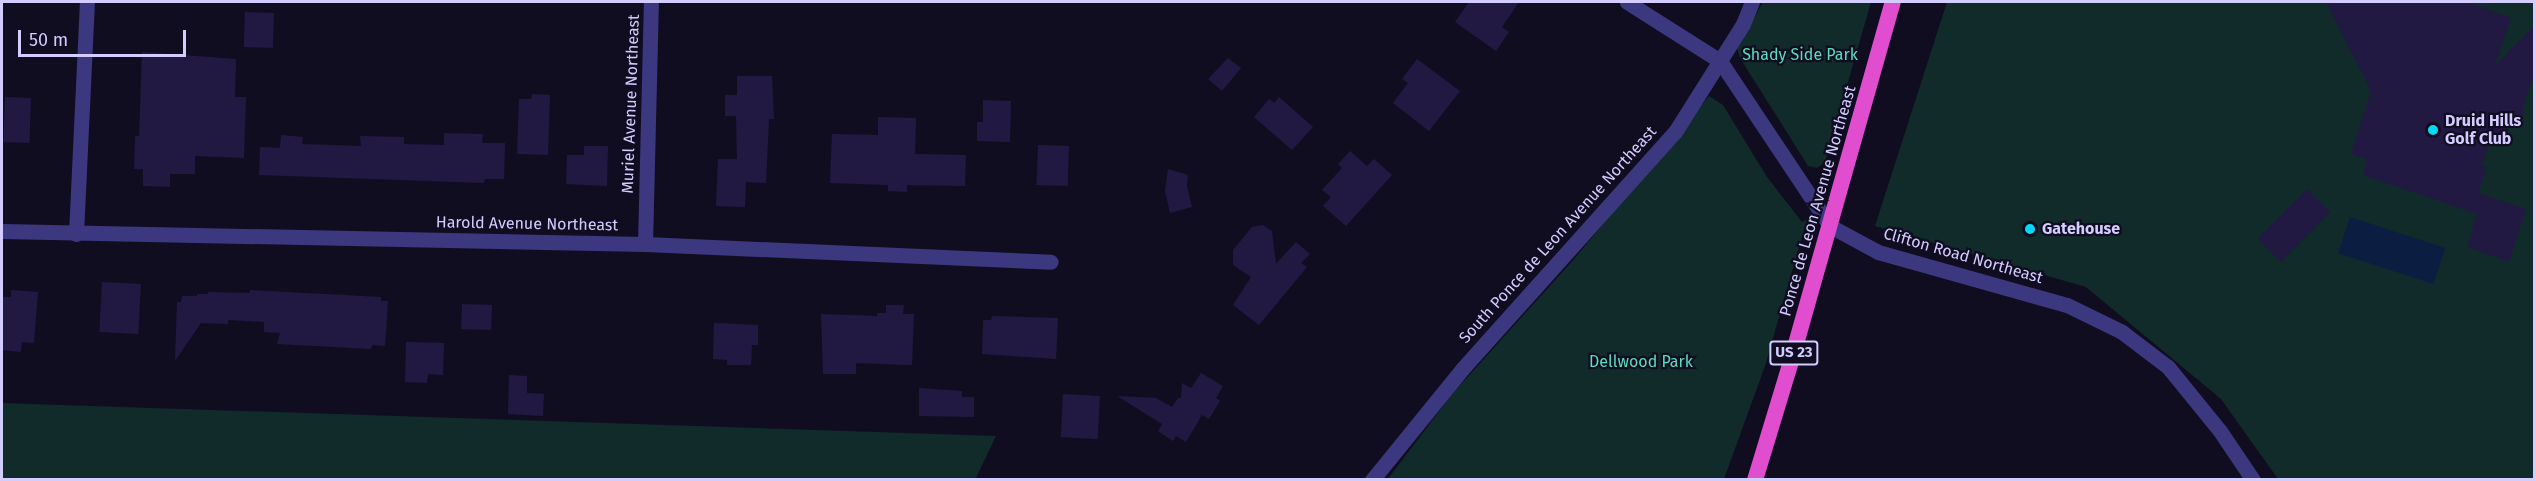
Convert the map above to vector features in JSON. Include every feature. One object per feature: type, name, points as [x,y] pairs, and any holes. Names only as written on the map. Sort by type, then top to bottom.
[{"type":"highway","name":"Ponce de Leon Avenue Northeast","points":[[1755,480],[1893,2]]},
{"type":"street","points":[[76,234],[87,2]]},
{"type":"street","name":"Muriel Avenue Northeast","points":[[645,244],[651,2]]},
{"type":"street","name":"Clifton Road Northeast","points":[[1627,2],[1720,61],[1830,226],[1878,252],[2067,305],[2122,333],[2168,366],[2220,431],[2253,480]]},
{"type":"street","name":"South Ponce de Leon Avenue Northeast","points":[[1372,480],[1463,368],[1675,132],[1743,24],[1752,2]]},
{"type":"street","name":"Harold Avenue Northeast","points":[[2,231],[645,244],[1051,262]]},
{"type":"green space","name":"Shady Side Park","points":[[1763,2],[1871,2],[1825,162],[1817,168],[1808,166],[1740,58],[1737,48]]},
{"type":"green space","name":"Druid Hills Golf Club","points":[[1947,2],[2534,2],[2534,479],[2278,479],[2221,399],[2086,287],[1875,226]]},
{"type":"green space","name":"Dellwood Park","points":[[1709,96],[1723,105],[1767,177],[1802,222],[1807,219],[1765,366],[1724,479],[1387,480],[1454,392],[1575,258]]},
{"type":"green space","points":[[2,403],[996,436],[975,480],[2,480]]},
{"type":"water","points":[[2350,217],[2445,248],[2433,284],[2338,253]]},
{"type":"building","points":[[1469,2],[1519,2],[1502,27],[1509,32],[1496,51],[1455,22]]},
{"type":"building","name":"Druid Hills Golf Club","points":[[2326,2],[2467,2],[2511,18],[2495,66],[2535,25],[2535,73],[2523,106],[2523,115],[2517,123],[2509,125],[2505,138],[2492,135],[2482,165],[2487,167],[2478,193],[2526,209],[2509,262],[2467,247],[2477,214],[2363,175],[2367,159],[2351,154],[2371,91]]},
{"type":"building","points":[[245,12],[274,13],[273,48],[244,47]]},
{"type":"building","points":[[142,52],[236,59],[235,97],[246,97],[244,158],[195,156],[195,174],[170,174],[170,187],[143,186],[143,169],[134,169],[135,136],[139,136]]},
{"type":"building","points":[[1228,58],[1241,68],[1222,91],[1208,79]]},
{"type":"building","points":[[1417,59],[1460,91],[1429,131],[1393,103],[1408,83],[1402,79]]},
{"type":"building","points":[[737,76],[772,76],[774,119],[769,119],[766,183],[746,182],[745,207],[716,206],[718,159],[737,159],[736,116],[725,116],[725,95],[737,95]]},
{"type":"building","points":[[532,94],[550,95],[548,155],[517,154],[519,99],[531,99]]},
{"type":"building","points":[[5,97],[31,98],[29,143],[3,142]]},
{"type":"building","points":[[1279,97],[1313,127],[1292,150],[1254,117],[1269,99],[1274,103]]},
{"type":"building","points":[[983,100],[1011,101],[1010,142],[977,141],[977,122],[983,122]]},
{"type":"building","points":[[878,117],[916,118],[915,154],[966,155],[965,186],[907,185],[907,192],[888,191],[888,185],[830,183],[832,134],[878,135]]},
{"type":"building","points":[[444,133],[483,134],[482,143],[505,143],[504,179],[485,179],[484,183],[259,175],[260,147],[280,148],[281,135],[303,137],[302,144],[361,146],[360,136],[404,137],[404,144],[444,145]]},
{"type":"building","points":[[1038,145],[1069,146],[1068,186],[1037,185]]},
{"type":"building","points":[[584,146],[608,146],[607,186],[566,184],[567,155],[584,155]]},
{"type":"building","points":[[1350,151],[1367,166],[1374,159],[1392,175],[1346,226],[1323,206],[1331,197],[1322,190],[1342,168],[1338,164]]},
{"type":"building","points":[[1168,169],[1188,175],[1187,186],[1192,207],[1170,213],[1165,191]]},
{"type":"building","points":[[2307,189],[2330,212],[2281,262],[2258,238]]},
{"type":"building","points":[[1263,225],[1272,231],[1276,264],[1296,242],[1310,254],[1301,263],[1307,267],[1259,325],[1233,305],[1251,277],[1233,265],[1233,250],[1252,227]]},
{"type":"building","points":[[102,282],[141,284],[138,334],[99,332]]},
{"type":"building","points":[[11,290],[38,292],[34,343],[22,342],[21,352],[2,350],[3,297],[11,297]]},
{"type":"building","points":[[250,290],[381,297],[381,301],[388,301],[385,346],[372,345],[371,349],[277,344],[280,333],[264,332],[264,322],[228,320],[228,324],[201,323],[175,361],[177,302],[181,302],[182,296],[197,296],[197,294],[208,294],[208,292],[250,293]]},
{"type":"building","points":[[462,304],[492,305],[491,330],[461,329]]},
{"type":"building","points":[[886,305],[904,305],[903,314],[914,314],[912,365],[856,363],[856,374],[823,374],[821,314],[877,316],[877,313],[886,313]]},
{"type":"building","points":[[992,316],[1058,318],[1056,359],[982,354],[983,320],[991,320]]},
{"type":"building","points":[[714,323],[758,325],[758,345],[752,345],[751,365],[727,365],[727,360],[713,359]]},
{"type":"building","points":[[406,342],[444,343],[443,375],[428,374],[427,383],[405,382]]},
{"type":"building","points":[[1201,373],[1223,386],[1216,398],[1220,401],[1209,419],[1202,415],[1186,442],[1176,436],[1173,441],[1158,431],[1162,424],[1117,396],[1156,398],[1172,407],[1178,398],[1181,398],[1182,383],[1191,388]]},
{"type":"building","points":[[509,375],[527,376],[527,393],[544,394],[543,416],[508,414]]},
{"type":"building","points":[[919,388],[962,391],[962,397],[974,397],[974,417],[919,416]]},
{"type":"building","points":[[1063,394],[1100,396],[1098,439],[1061,437]]},
{"type":"place","name":"Druid Hills Golf Club","points":[[2433,130]]},
{"type":"place","name":"Gatehouse","points":[[2030,229]]}]
